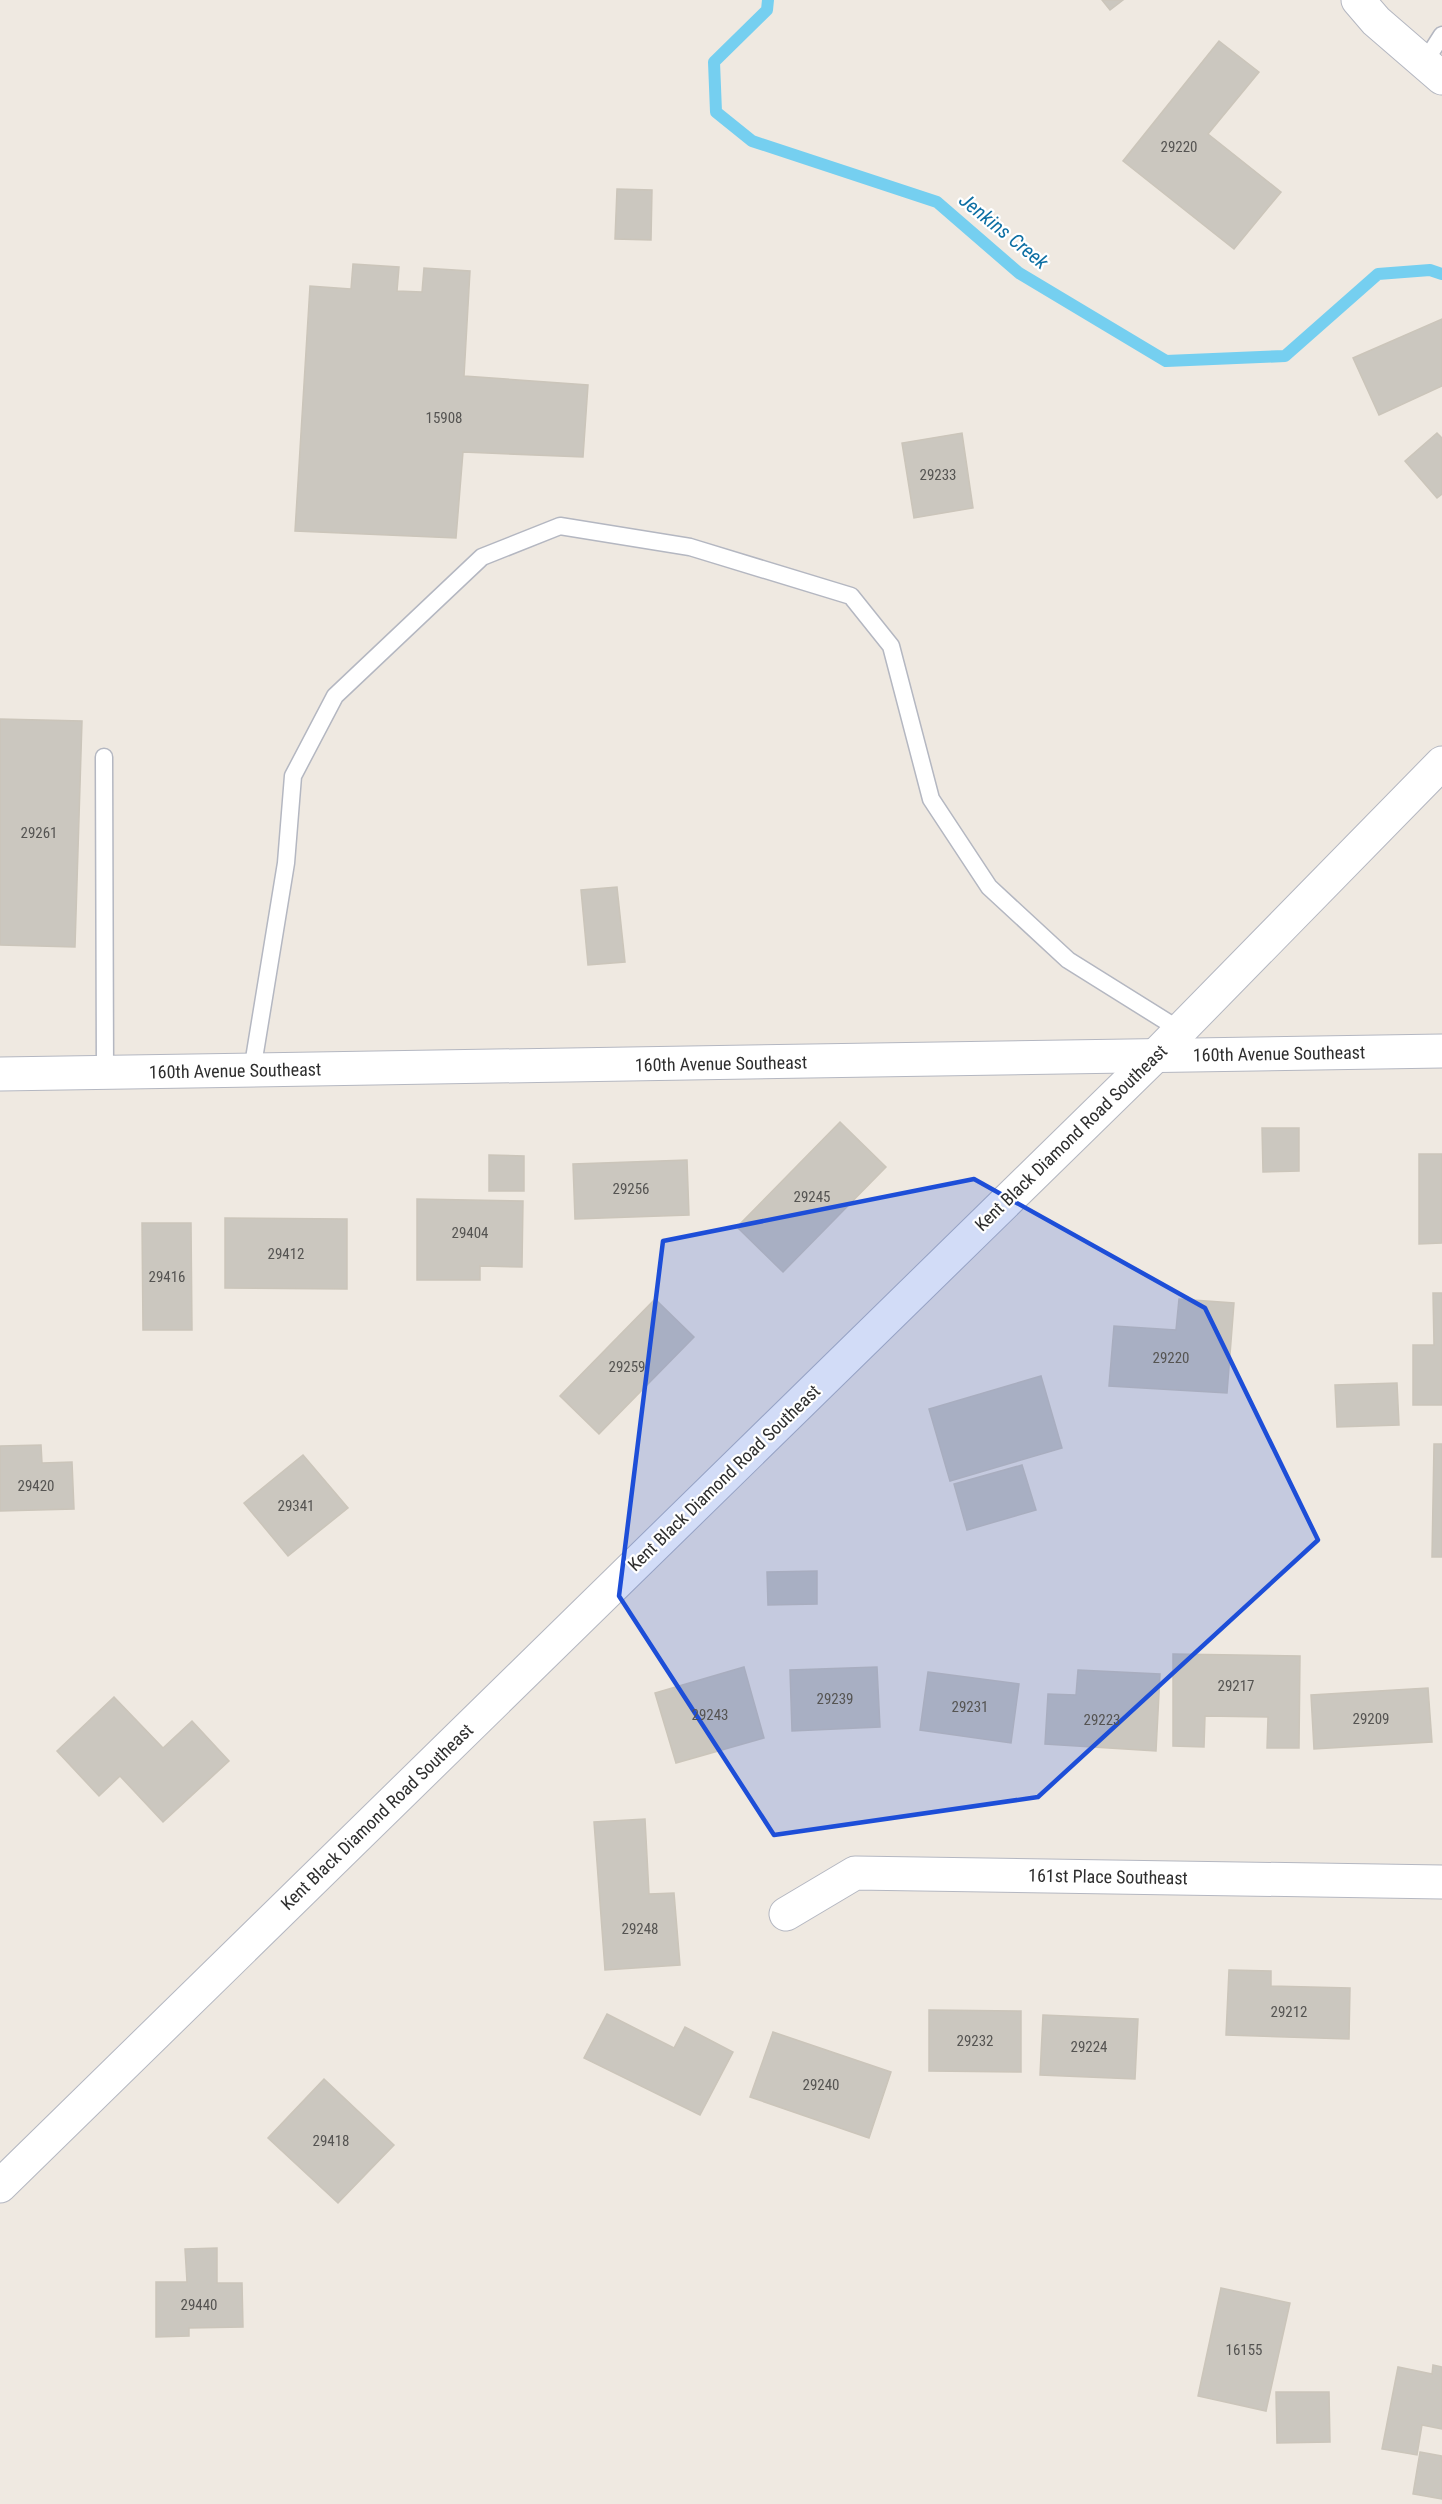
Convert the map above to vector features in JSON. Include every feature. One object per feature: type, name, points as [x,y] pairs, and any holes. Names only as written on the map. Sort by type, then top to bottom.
[{"type":"street","points":[[1358,0],[1376,21],[1433,70]]},
{"type":"street","name":"Kent Black Diamond Road Southeast","points":[[0,2186],[1154,1057],[1442,763]]},
{"type":"street","name":"160th Avenue Southeast","points":[[0,1074],[1442,1051]]},
{"type":"street","name":"161st Place Southeast","points":[[786,1914],[855,1873],[1442,1882]]},
{"type":"lane","points":[[1433,70],[1442,35]]},
{"type":"lane","points":[[252,1071],[285,874],[293,776],[335,696],[482,557],[560,526],[690,547],[851,596],[891,646],[931,799],[989,886],[1068,960],[1180,1030]]},
{"type":"lane","points":[[104,757],[105,1073]]},
{"type":"highlighted area","points":[[974,1179],[1205,1308],[1318,1540],[1038,1797],[774,1835],[619,1596],[663,1241]]},
{"type":"building","points":[[1102,0],[1123,0],[1110,10]]},
{"type":"building","points":[[1219,41],[1259,72],[1208,134],[1281,192],[1234,249],[1123,161]]},
{"type":"building","points":[[617,189],[652,190],[651,240],[615,239]]},
{"type":"building","points":[[353,264],[399,267],[397,291],[422,292],[424,268],[470,271],[464,376],[588,385],[583,457],[463,452],[456,538],[295,531],[310,286],[351,289]]},
{"type":"building","points":[[1442,319],[1442,386],[1379,415],[1353,358]]},
{"type":"building","points":[[962,433],[973,508],[914,518],[902,443]]},
{"type":"building","points":[[1437,433],[1442,438],[1442,494],[1437,498],[1405,461]]},
{"type":"building","points":[[0,719],[82,721],[75,947],[0,945]]},
{"type":"building","points":[[617,887],[625,962],[588,965],[581,890]]},
{"type":"building","points":[[840,1122],[886,1167],[783,1272],[737,1227]]},
{"type":"building","points":[[1262,1128],[1299,1128],[1299,1171],[1263,1172]]},
{"type":"building","points":[[1419,1154],[1442,1154],[1442,1243],[1419,1244]]},
{"type":"building","points":[[489,1155],[524,1156],[524,1191],[489,1191]]},
{"type":"building","points":[[687,1160],[689,1215],[575,1219],[573,1164]]},
{"type":"building","points":[[417,1199],[523,1201],[522,1267],[480,1266],[480,1280],[417,1280]]},
{"type":"building","points":[[225,1218],[347,1219],[347,1289],[225,1288]]},
{"type":"building","points":[[142,1223],[191,1223],[192,1330],[143,1330]]},
{"type":"building","points":[[1433,1293],[1442,1293],[1442,1405],[1413,1405],[1413,1345],[1434,1345]]},
{"type":"building","points":[[655,1299],[694,1337],[599,1434],[560,1396]]},
{"type":"building","points":[[1179,1299],[1234,1303],[1227,1393],[1109,1386],[1114,1326],[1176,1330]]},
{"type":"building","points":[[1041,1376],[1062,1448],[950,1481],[929,1409]]},
{"type":"building","points":[[1397,1383],[1399,1425],[1337,1427],[1335,1385]]},
{"type":"building","points":[[1434,1444],[1442,1444],[1442,1557],[1432,1557]]},
{"type":"building","points":[[41,1445],[42,1463],[72,1462],[74,1509],[0,1511],[0,1446]]},
{"type":"building","points":[[303,1455],[348,1508],[288,1556],[244,1503]]},
{"type":"building","points":[[1022,1465],[1036,1510],[967,1530],[954,1484]]},
{"type":"building","points":[[817,1571],[817,1604],[768,1605],[767,1572]]},
{"type":"building","points":[[1173,1654],[1300,1656],[1299,1748],[1267,1748],[1268,1717],[1205,1716],[1204,1747],[1173,1746]]},
{"type":"building","points":[[744,1667],[764,1738],[676,1763],[655,1693]]},
{"type":"building","points":[[877,1667],[880,1727],[792,1731],[790,1670]]},
{"type":"building","points":[[1078,1670],[1160,1674],[1156,1751],[1045,1744],[1048,1694],[1076,1695]]},
{"type":"building","points":[[928,1672],[1019,1684],[1011,1743],[920,1730]]},
{"type":"building","points":[[1428,1688],[1432,1742],[1314,1749],[1311,1695]]},
{"type":"building","points":[[114,1697],[163,1748],[192,1721],[229,1761],[163,1822],[120,1776],[99,1796],[57,1751]]},
{"type":"building","points":[[645,1819],[649,1894],[674,1893],[680,1965],[605,1970],[594,1822]]},
{"type":"building","points":[[1229,1970],[1271,1971],[1271,1986],[1350,1988],[1349,2039],[1226,2035]]},
{"type":"building","points":[[929,2010],[1021,2011],[1021,2072],[929,2071]]},
{"type":"building","points":[[607,2014],[674,2048],[685,2027],[733,2052],[700,2115],[584,2058]]},
{"type":"building","points":[[1043,2015],[1138,2019],[1135,2079],[1040,2075]]},
{"type":"building","points":[[773,2032],[891,2072],[869,2138],[750,2097]]},
{"type":"building","points":[[324,2079],[394,2145],[338,2203],[268,2138]]},
{"type":"building","points":[[217,2248],[217,2283],[242,2283],[243,2327],[189,2328],[189,2336],[156,2337],[156,2282],[187,2282],[185,2249]]},
{"type":"building","points":[[1221,2288],[1290,2303],[1266,2411],[1198,2396]]},
{"type":"building","points":[[1433,2365],[1442,2367],[1442,2429],[1422,2425],[1417,2455],[1382,2449],[1398,2367],[1432,2374]]},
{"type":"building","points":[[1276,2392],[1329,2392],[1330,2442],[1277,2443]]},
{"type":"building","points":[[1420,2452],[1442,2456],[1442,2499],[1413,2494]]},
{"type":"waterway","name":"Jenkins Creek","points":[[768,0],[767,10],[714,62],[716,112],[752,141],[937,202],[1019,273],[1166,361],[1285,356],[1378,274],[1430,270],[1442,274]]}]
